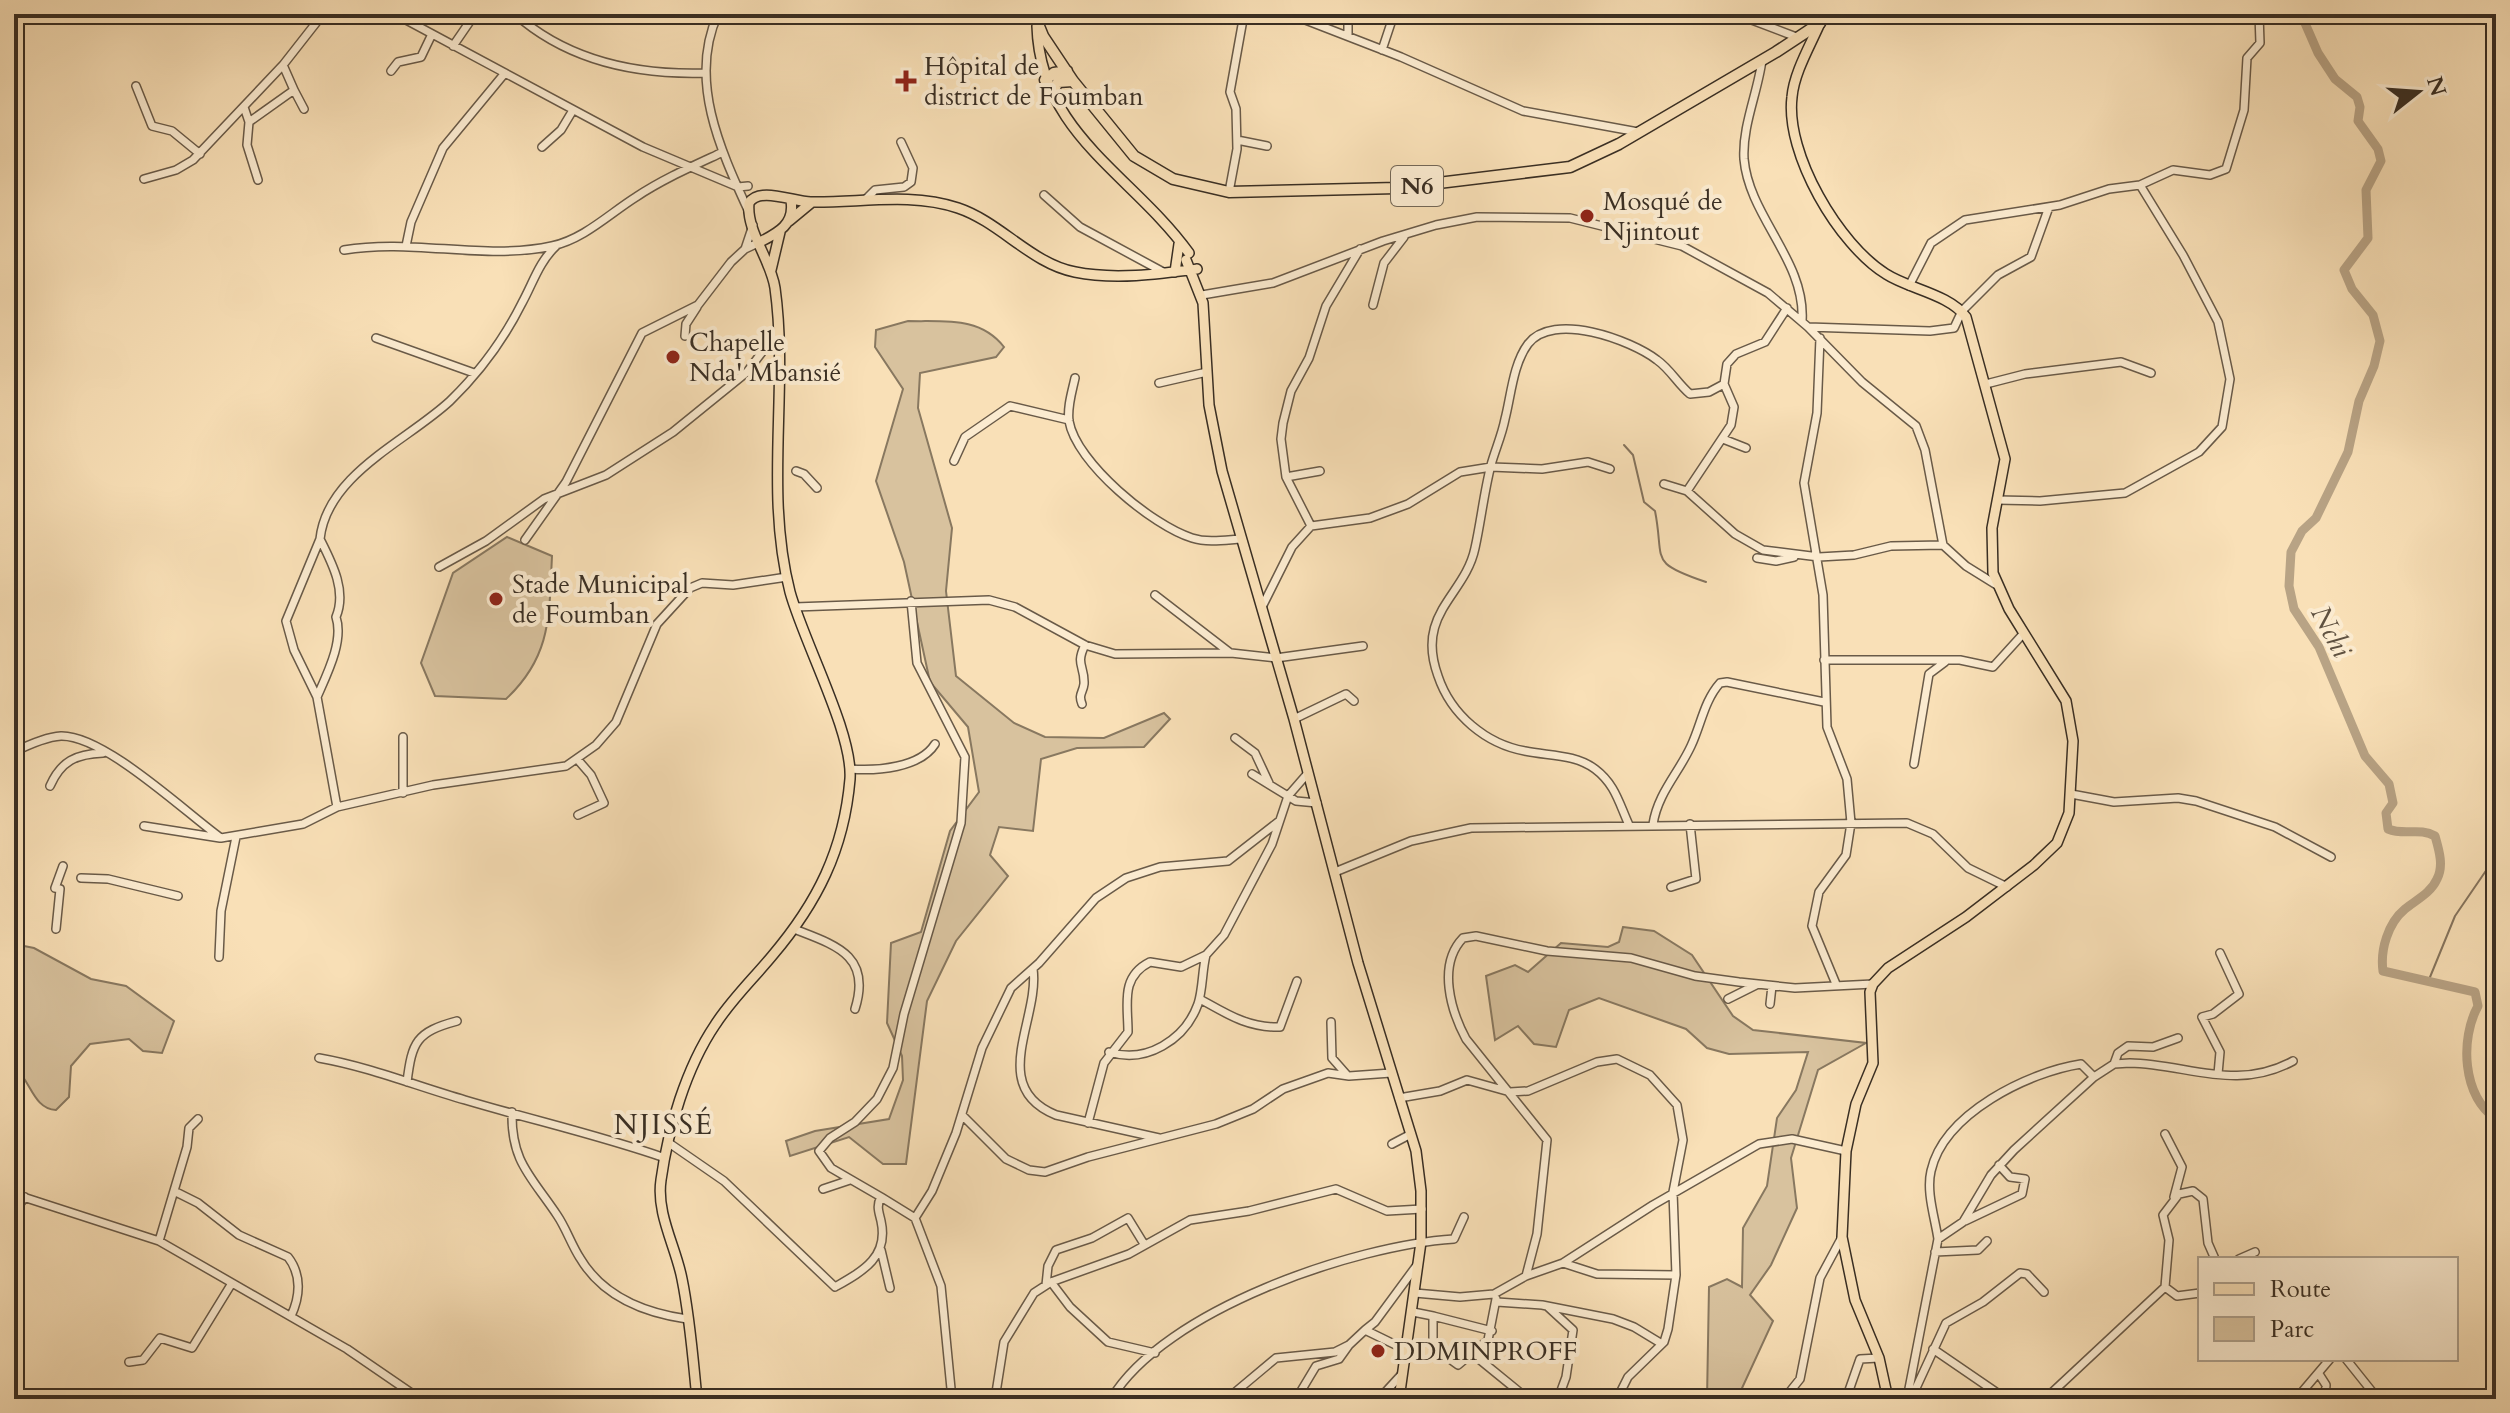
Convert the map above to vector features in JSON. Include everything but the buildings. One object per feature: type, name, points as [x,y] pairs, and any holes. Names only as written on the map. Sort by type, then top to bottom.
[{"type":"highway","name":"N6","points":[[1034,14],[1037,26],[1070,76],[1118,140],[1144,164],[1190,185],[1229,192],[1397,188],[1549,172],[1583,162],[1639,132],[1799,38],[1822,19]]},
{"type":"highway","points":[[1045,80],[1054,73],[1070,76]]},
{"type":"highway","points":[[1051,95],[1058,82],[1070,76]]},
{"type":"main road","points":[[1822,19],[1793,91],[1792,125],[1798,150],[1847,241],[1869,263],[1962,311],[1969,325],[2005,459],[1991,548],[1995,584],[2023,634],[2061,690],[2069,713],[2073,741],[2067,822],[2057,843],[2007,887],[1888,968],[1873,984],[1870,1005],[1873,1063],[1856,1104],[1846,1151],[1842,1237],[1855,1300],[1879,1358],[1888,1399]]},
{"type":"main road","points":[[1037,26],[1039,57],[1051,95],[1074,127],[1177,240],[1194,271],[1213,439],[1420,1171],[1421,1242],[1399,1399]]},
{"type":"main road","points":[[697,1399],[682,1280],[661,1197],[665,1158],[705,1040],[721,1015],[794,929],[831,869],[840,837],[850,769],[845,741],[795,607],[787,577],[777,499],[779,329],[771,270],[748,210],[751,199],[763,194],[791,201],[866,199],[958,208],[1051,263],[1075,272],[1194,271]]},
{"type":"main road","points":[[789,221],[791,201]]},
{"type":"main road","points":[[760,242],[780,232],[812,202]]},
{"type":"main road","points":[[771,270],[780,232]]},
{"type":"main road","points":[[1172,273],[1177,240]]},
{"type":"main road","points":[[1172,273],[1194,271]]},
{"type":"street","points":[[144,179],[184,166],[200,154],[283,65],[323,14]]},
{"type":"street","points":[[395,14],[688,168],[738,187],[748,186]]},
{"type":"street","points":[[453,46],[475,14]]},
{"type":"street","points":[[515,14],[552,39],[608,64],[650,74],[705,73]]},
{"type":"street","points":[[718,14],[705,45],[705,73],[723,152],[748,210]]},
{"type":"street","points":[[1229,192],[1237,140],[1236,109],[1230,92],[1244,14]]},
{"type":"street","points":[[1290,14],[1523,111],[1639,132]]},
{"type":"street","points":[[1348,14],[1348,36]]},
{"type":"street","points":[[1382,50],[1394,14]]},
{"type":"street","points":[[1736,14],[1799,38]]},
{"type":"street","points":[[1822,19],[1831,14]]},
{"type":"street","points":[[1909,286],[1931,243],[1954,225],[1989,214],[2049,207],[2109,189],[2140,185],[2173,170],[2210,175],[2228,167],[2244,110],[2247,58],[2260,43],[2259,14]]},
{"type":"street","points":[[391,71],[398,62],[419,59],[432,34]]},
{"type":"street","points":[[1762,60],[1744,159],[1756,197],[1801,290],[1805,324]]},
{"type":"street","points":[[283,65],[304,109]]},
{"type":"street","points":[[406,246],[411,222],[443,148],[505,73]]},
{"type":"street","points":[[136,86],[152,126],[172,131],[200,154]]},
{"type":"street","points":[[249,122],[294,90]]},
{"type":"street","points":[[244,107],[249,122],[247,145],[258,180]]},
{"type":"street","points":[[542,147],[561,130],[573,110]]},
{"type":"street","points":[[1237,140],[1267,146]]},
{"type":"street","points":[[866,199],[875,190],[904,187],[911,182],[913,168],[901,142]]},
{"type":"street","points":[[337,807],[317,697],[294,650],[286,621],[320,539],[321,525],[341,489],[437,413],[474,373],[495,349],[542,262],[556,246],[590,229],[637,196],[723,152]]},
{"type":"street","points":[[734,178],[763,194]]},
{"type":"street","points":[[1997,500],[2040,501],[2125,493],[2199,452],[2222,427],[2228,409],[2230,379],[2226,344],[2183,255],[2140,185]]},
{"type":"street","points":[[1044,195],[1080,227],[1172,273]]},
{"type":"street","points":[[1805,324],[1950,330],[1957,325],[1962,311],[2004,271],[2028,261],[2049,207]]},
{"type":"street","points":[[1194,271],[1273,283],[1360,249],[1447,222],[1477,217],[1556,217],[1589,221],[1695,252],[1768,293],[1820,338],[1862,382],[1916,426],[1925,450],[1943,545],[1966,566],[1995,584]]},
{"type":"street","points":[[685,336],[686,324],[698,305],[745,249],[753,224]]},
{"type":"street","points":[[1373,305],[1384,263],[1406,235]]},
{"type":"street","points":[[745,249],[760,242]]},
{"type":"street","points":[[344,250],[406,246],[486,249],[556,246]]},
{"type":"street","points":[[1311,526],[1286,477],[1281,439],[1291,391],[1309,358],[1331,295],[1360,249]]},
{"type":"street","points":[[525,540],[559,493],[608,406],[635,342],[650,327],[698,305]]},
{"type":"street","points":[[1687,491],[1731,425],[1734,407],[1724,384],[1731,358],[1765,342],[1787,308]]},
{"type":"street","points":[[439,567],[486,541],[544,499],[606,475],[673,432],[747,372],[779,329]]},
{"type":"street","points":[[1629,825],[1615,790],[1594,768],[1572,758],[1510,748],[1483,735],[1461,716],[1437,676],[1434,629],[1474,553],[1491,467],[1519,362],[1529,343],[1542,335],[1578,330],[1616,337],[1655,358],[1690,394],[1709,392],[1724,384]]},
{"type":"street","points":[[376,338],[474,373]]},
{"type":"street","points":[[1820,338],[1817,413],[1804,483],[1819,557],[1824,702],[1830,740],[1847,779],[1851,823],[1846,855],[1819,892],[1813,919],[1819,945],[1836,984]]},
{"type":"street","points":[[1986,384],[2025,374],[2121,362],[2151,373]]},
{"type":"street","points":[[1159,383],[1207,372]]},
{"type":"street","points":[[1075,378],[1069,420],[1074,436],[1096,467],[1145,511],[1193,538],[1241,539]]},
{"type":"street","points":[[954,461],[965,437],[1010,406],[1069,420]]},
{"type":"street","points":[[1723,439],[1746,448]]},
{"type":"street","points":[[1262,607],[1292,547],[1311,526],[1370,518],[1408,504],[1448,477],[1491,467],[1542,469],[1588,462],[1610,469]]},
{"type":"street","points":[[796,471],[804,474],[817,488]]},
{"type":"street","points":[[1286,477],[1320,471]]},
{"type":"street","points":[[1664,484],[1687,491],[1747,543],[1763,550],[1819,557],[1854,555],[1891,546],[1943,545]]},
{"type":"street","points":[[317,697],[333,657],[339,626],[336,617],[342,603],[337,576],[320,539]]},
{"type":"street","points":[[1757,558],[1783,561],[1797,556]]},
{"type":"street","points":[[144,826],[221,838],[236,837],[303,824],[337,807],[403,793],[551,770],[578,760],[616,722],[657,624],[690,588],[702,583],[733,585],[787,577]]},
{"type":"street","points":[[1155,595],[1231,653]]},
{"type":"street","points":[[795,607],[967,599],[1000,602],[1085,645],[1131,655],[1231,653],[1276,658],[1363,646]]},
{"type":"street","points":[[911,601],[917,663],[960,741],[965,757],[966,786],[961,823],[904,1014],[893,1068],[866,1111],[819,1151],[831,1168],[915,1218],[941,1286],[952,1399]]},
{"type":"street","points":[[1824,660],[1947,661],[1993,667],[2023,634]]},
{"type":"street","points":[[1082,704],[1079,697],[1083,683],[1078,664],[1085,645]]},
{"type":"street","points":[[1914,764],[1929,674],[1947,661]]},
{"type":"street","points":[[1653,824],[1661,794],[1685,759],[1706,705],[1720,683],[1824,702]]},
{"type":"street","points":[[1294,719],[1346,694],[1354,701]]},
{"type":"street","points":[[14,752],[62,736],[110,753],[221,838]]},
{"type":"street","points":[[403,737],[403,793]]},
{"type":"street","points":[[1235,738],[1255,753],[1269,784]]},
{"type":"street","points":[[850,769],[876,769],[921,759],[935,744]]},
{"type":"street","points":[[50,786],[58,770],[70,760],[110,753]]},
{"type":"street","points":[[578,760],[591,775],[604,803],[578,815]]},
{"type":"street","points":[[1088,1123],[1109,1052],[1128,1032],[1128,987],[1137,971],[1156,961],[1181,967],[1206,955],[1224,935],[1246,898],[1288,796],[1308,773]]},
{"type":"street","points":[[1252,774],[1304,804],[1317,803]]},
{"type":"street","points":[[2071,794],[2114,802],[2196,801],[2275,827],[2331,857]]},
{"type":"street","points":[[915,1218],[927,1204],[962,1115],[974,1069],[1011,988],[1033,969],[1086,908],[1126,878],[1160,867],[1228,861],[1278,822]]},
{"type":"street","points":[[1335,872],[1411,841],[1471,828],[1907,823],[1922,827],[1968,868],[2007,887]]},
{"type":"street","points":[[1671,887],[1696,879],[1690,824]]},
{"type":"street","points":[[219,957],[221,911],[236,837]]},
{"type":"street","points":[[56,929],[60,889],[55,888],[63,866]]},
{"type":"street","points":[[81,878],[108,879],[178,896]]},
{"type":"street","points":[[794,929],[843,950],[851,959],[860,988],[855,1009]]},
{"type":"street","points":[[1526,1276],[1537,1234],[1547,1140],[1466,1039],[1453,1013],[1451,960],[1463,938],[1476,936],[1547,951],[1631,958],[1695,976],[1772,986],[1795,988],[1873,984]]},
{"type":"street","points":[[2218,1074],[2220,1052],[2202,1017],[2213,1014],[2239,994],[2220,953]]},
{"type":"street","points":[[1109,1052],[1136,1055],[1166,1046],[1187,1025],[1200,999],[1206,955]]},
{"type":"street","points":[[1033,969],[1034,1001],[1020,1049],[1027,1093],[1041,1108],[1088,1123],[1163,1139]]},
{"type":"street","points":[[1200,999],[1231,1018],[1260,1028],[1280,1027],[1297,981]]},
{"type":"street","points":[[1728,999],[1758,984]]},
{"type":"street","points":[[1770,1004],[1772,986]]},
{"type":"street","points":[[407,1082],[412,1051],[420,1037],[432,1028],[457,1021]]},
{"type":"street","points":[[1331,1022],[1332,1058],[1349,1076]]},
{"type":"street","points":[[2114,1064],[2118,1053],[2128,1046],[2153,1047],[2178,1038]]},
{"type":"street","points":[[319,1058],[373,1069],[407,1082],[665,1158]]},
{"type":"street","points":[[1399,1098],[1440,1091],[1467,1080],[1510,1092],[1538,1088],[1608,1058],[1637,1067],[1650,1075],[1680,1112],[1683,1140],[1673,1192],[1676,1275],[1668,1329],[1662,1344],[1628,1377],[1617,1399]]},
{"type":"street","points":[[1963,1222],[1999,1165],[2094,1077],[2114,1064],[2136,1063],[2218,1074],[2259,1074],[2293,1061]]},
{"type":"street","points":[[1909,1399],[1938,1239],[1930,1173],[1940,1150],[1958,1126],[1994,1097],[2050,1070],[2081,1064],[2094,1077]]},
{"type":"street","points":[[962,1115],[1006,1159],[1039,1172],[1163,1139],[1253,1109],[1283,1089],[1328,1073],[1349,1076],[1391,1073]]},
{"type":"street","points":[[512,1112],[513,1139],[522,1169],[556,1213],[581,1261],[605,1286],[631,1306],[687,1319]]},
{"type":"street","points":[[159,1241],[187,1147],[187,1133],[198,1119]]},
{"type":"street","points":[[1392,1144],[1411,1134]]},
{"type":"street","points":[[2045,1399],[2165,1287],[2169,1240],[2163,1215],[2174,1197],[2182,1167],[2165,1134]]},
{"type":"street","points":[[1433,1316],[1430,1339],[1438,1353],[1458,1365],[1474,1355],[1492,1331],[1495,1298],[1526,1276],[1563,1263],[1747,1148],[1774,1140],[1792,1139],[1846,1151]]},
{"type":"street","points":[[669,1143],[724,1181],[835,1287],[867,1267],[881,1250],[884,1238],[877,1206],[881,1197]]},
{"type":"street","points":[[1938,1239],[1963,1222],[2022,1194],[2025,1179],[2010,1177],[1999,1165]]},
{"type":"street","points":[[823,1189],[850,1180]]},
{"type":"street","points":[[995,1399],[1004,1342],[1024,1305],[1048,1283],[1129,1254],[1190,1220],[1249,1211],[1322,1190],[1343,1191],[1387,1211],[1422,1209]]},
{"type":"street","points":[[174,1191],[198,1203],[239,1235],[288,1257],[294,1266],[298,1288],[298,1301],[291,1316]]},
{"type":"street","points":[[2174,1197],[2193,1191],[2203,1199],[2208,1243],[2214,1257]]},
{"type":"street","points":[[14,1194],[159,1241],[347,1349],[420,1399]]},
{"type":"street","points":[[14,1212],[25,1197]]},
{"type":"street","points":[[1111,1399],[1122,1381],[1155,1353],[1208,1316],[1287,1277],[1421,1242],[1454,1239],[1464,1217]]},
{"type":"street","points":[[1048,1283],[1056,1250],[1092,1238],[1128,1218],[1144,1244]]},
{"type":"street","points":[[1784,1399],[1800,1379],[1820,1278],[1842,1237]]},
{"type":"street","points":[[1935,1252],[1970,1251],[1983,1247],[1987,1241]]},
{"type":"street","points":[[881,1250],[890,1288]]},
{"type":"street","points":[[2244,1257],[2255,1252]]},
{"type":"street","points":[[1563,1263],[1597,1274],[1676,1275]]},
{"type":"street","points":[[1301,1391],[1316,1366],[1339,1359],[1349,1345],[1375,1322],[1418,1264]]},
{"type":"street","points":[[1909,1399],[1949,1320],[1983,1302],[2020,1273],[2027,1274],[2044,1292]]},
{"type":"street","points":[[129,1362],[143,1360],[160,1338],[192,1348],[232,1283]]},
{"type":"street","points":[[1048,1283],[1108,1342],[1155,1353]]},
{"type":"street","points":[[2165,1287],[2177,1296],[2198,1293]]},
{"type":"street","points":[[1415,1293],[1495,1298],[1618,1321],[1662,1344]]},
{"type":"street","points":[[1548,1307],[1573,1330],[1566,1377],[1558,1399]]},
{"type":"street","points":[[1413,1312],[1492,1331]]},
{"type":"street","points":[[1365,1330],[1406,1350]]},
{"type":"street","points":[[1227,1399],[1276,1358],[1329,1353],[1349,1345]]},
{"type":"street","points":[[1933,1349],[2006,1399]]},
{"type":"street","points":[[1474,1355],[1528,1399]]},
{"type":"street","points":[[1846,1399],[1860,1359],[1879,1358]]},
{"type":"street","points":[[2296,1399],[2329,1361]]},
{"type":"street","points":[[2352,1361],[2378,1399]]},
{"type":"street","points":[[1379,1399],[1402,1374]]},
{"type":"street","points":[[2319,1374],[2326,1385],[2325,1399]]},
{"type":"green space","points":[[908,321],[948,321],[973,325],[1004,347],[996,357],[920,373],[918,408],[952,528],[946,591],[956,676],[1014,723],[1045,737],[1104,738],[1164,713],[1170,719],[1144,747],[1077,748],[1041,759],[1033,831],[999,827],[990,855],[1008,876],[956,941],[927,1001],[906,1164],[883,1164],[849,1137],[790,1156],[786,1141],[815,1131],[889,1119],[903,1080],[902,1056],[887,1023],[891,943],[921,932],[950,831],[979,792],[968,727],[930,682],[904,562],[876,481],[903,389],[875,347],[876,330]]},
{"type":"green space","name":"Stade Municipal de Foumban","points":[[507,537],[552,556],[548,616],[540,650],[521,683],[506,699],[435,696],[421,663],[453,573]]},
{"type":"green space","points":[[1623,927],[1654,931],[1692,955],[1733,1016],[1753,1030],[1866,1043],[1818,1070],[1791,1158],[1797,1208],[1771,1265],[1750,1295],[1773,1321],[1737,1399],[1707,1399],[1709,1287],[1727,1279],[1742,1287],[1743,1228],[1767,1186],[1777,1118],[1796,1090],[1808,1052],[1729,1054],[1707,1048],[1686,1029],[1599,998],[1569,1010],[1556,1047],[1534,1044],[1518,1026],[1495,1040],[1486,976],[1515,965],[1528,972],[1561,943],[1608,947],[1619,942]]},
{"type":"green space","points":[[14,944],[34,948],[91,979],[126,986],[174,1021],[162,1053],[143,1051],[129,1039],[90,1044],[71,1066],[69,1097],[56,1110],[42,1105],[14,1067]]},
{"type":"waterway","name":"Nchi","points":[[2301,14],[2318,53],[2335,79],[2357,97],[2360,107],[2358,121],[2378,149],[2381,161],[2366,190],[2368,238],[2344,270],[2352,289],[2373,315],[2380,341],[2374,366],[2359,401],[2348,452],[2316,518],[2302,531],[2291,552],[2289,586],[2294,609],[2319,647],[2365,756],[2389,784],[2393,803],[2386,813],[2388,829],[2429,833],[2435,836],[2438,847],[2440,863],[2437,879],[2394,922],[2384,946],[2383,971],[2475,992],[2478,1006],[2468,1034],[2468,1066],[2476,1096],[2496,1119]]},
{"type":"waterway","points":[[1624,445],[1633,455],[1644,502],[1655,511],[1662,558],[1675,570],[1706,582]]},
{"type":"waterway","points":[[2428,982],[2455,916],[2496,856]]},
{"type":"place","name":"Hôpital de district de Foumban","points":[[906,81]]},
{"type":"place","name":"Mosqué de Njintout","points":[[1587,216]]},
{"type":"place","name":"Chapelle Nda' Mbansié","points":[[673,357]]},
{"type":"place","name":"Stade Municipal de Foumban","points":[[496,599]]},
{"type":"place","name":"DDMINPROFF","points":[[1378,1351]]},
{"type":"district","name":"NJISSÉ","points":[[664,1124]]}]
